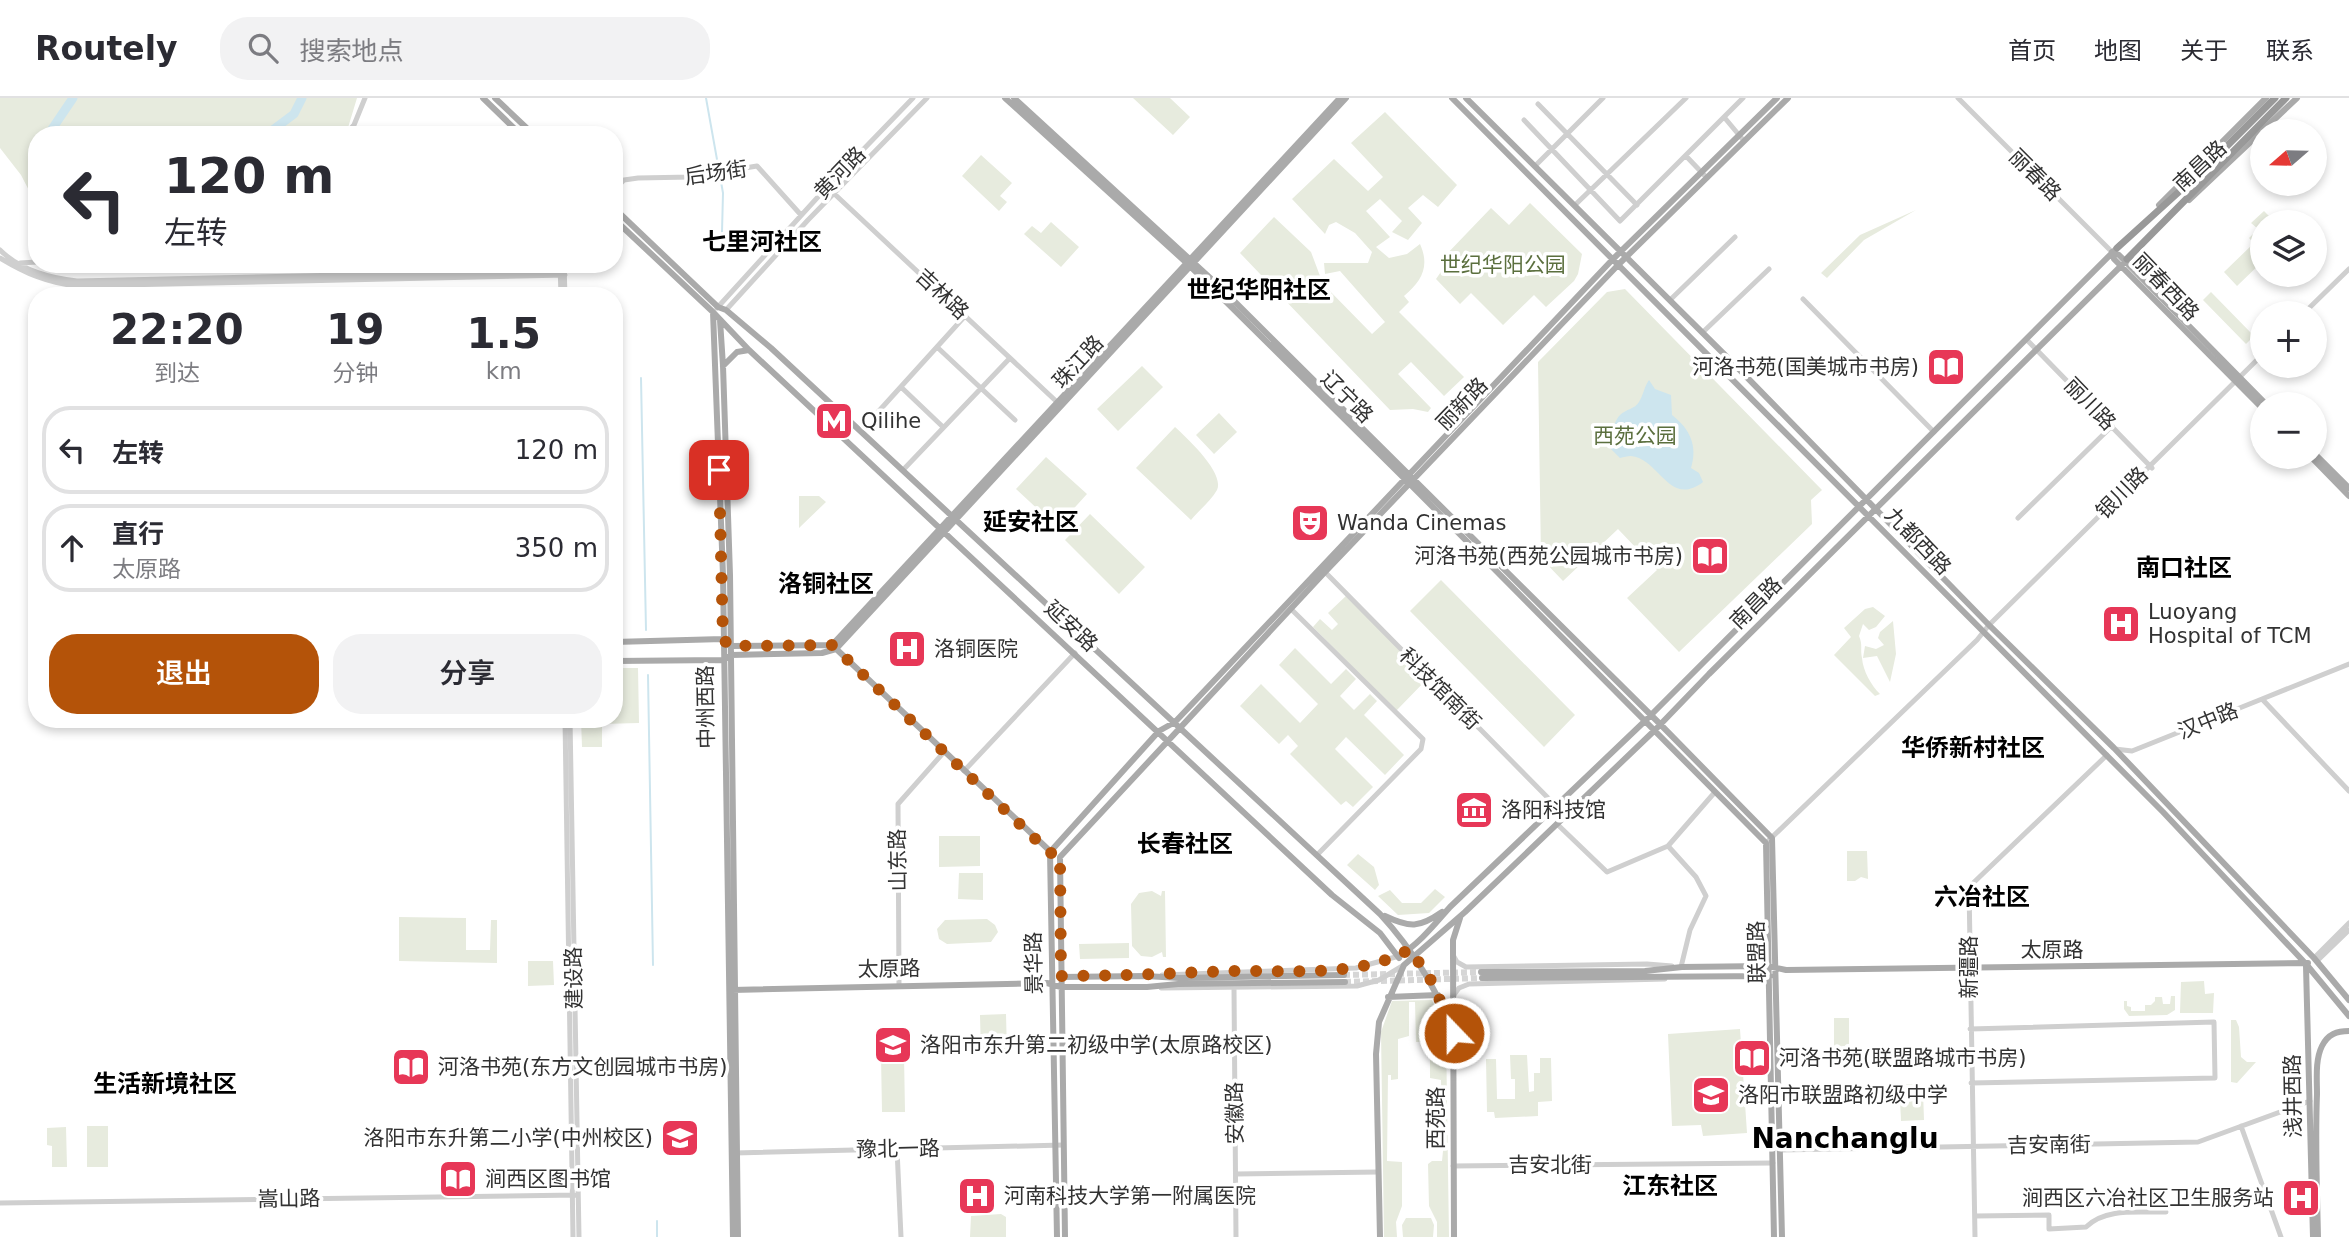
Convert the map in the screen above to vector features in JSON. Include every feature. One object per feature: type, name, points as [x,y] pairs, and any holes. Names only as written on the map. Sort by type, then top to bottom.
[{"type":"highway","name":"南昌路","points":[[2124,262],[2276,98]]},
{"type":"highway","name":"南昌路","points":[[2115,250],[2286,98]]},
{"type":"main road","points":[[482,98],[512,126]]},
{"type":"main road","points":[[495,98],[525,126]]},
{"type":"main road","name":"辽宁路","points":[[1005,98],[1190,262]]},
{"type":"main road","name":"辽宁路","points":[[1014,98],[1190,262],[1658,727]]},
{"type":"main road","name":"珠江路","points":[[834,647],[1340,98]]},
{"type":"main road","name":"珠江路","points":[[954,518],[1057,402],[1346,98]]},
{"type":"main road","name":"九都西路","points":[[1452,98],[2107,755],[2306,964],[2349,1016]]},
{"type":"main road","name":"九都西路","points":[[1466,98],[1703,332],[1990,626],[2114,748],[2315,960],[2349,1000]]},
{"type":"main road","name":"南昌路","points":[[1404,965],[1453,905],[1648,717],[2266,98]]},
{"type":"main road","name":"南昌路","points":[[1399,956],[1412,953],[1463,914],[1558,824],[2124,262],[2297,98]]},
{"type":"main road","name":"丽新路","points":[[1169,741],[1178,724],[1616,261],[1781,99]]},
{"type":"main road","points":[[623,217],[716,309]]},
{"type":"main road","points":[[623,227],[716,309]]},
{"type":"main road","name":"丽春西路","points":[[2115,250],[2114,259],[2124,262],[2250,394]]},
{"type":"main road","name":"延安路","points":[[1404,965],[1380,933],[1361,919],[749,350],[720,318],[716,309],[726,310],[772,348],[1372,906],[1412,953],[1438,995],[1454,1033]]},
{"type":"main road","name":"中州西路","points":[[716,309],[735,1237]]},
{"type":"main road","points":[[720,318],[726,310]]},
{"type":"main road","name":"中州西路","points":[[720,318],[731,654],[731,990]]},
{"type":"main road","points":[[723,366],[737,352],[749,350]]},
{"type":"main road","points":[[1993,374],[1992,383],[2001,384]]},
{"type":"main road","name":"丽春西路","points":[[2238,381],[2251,392]]},
{"type":"main road","points":[[2327,466],[2349,488]]},
{"type":"main road","points":[[2323,469],[2349,496]]},
{"type":"main road","name":"丽新路","points":[[1159,731],[1178,724],[1291,609],[1410,479]]},
{"type":"main road","points":[[623,642],[723,639],[730,646],[834,647],[1049,852],[1060,857],[1169,741]]},
{"type":"main road","points":[[623,661],[723,660],[731,654],[822,653],[834,647]]},
{"type":"main road","points":[[1658,727],[1715,792],[1769,840]]},
{"type":"main road","points":[[1658,727],[1769,840]]},
{"type":"main road","points":[[1049,852],[1159,731]]},
{"type":"main road","name":"联盟路","points":[[1769,840],[1774,1237]]},
{"type":"main road","name":"景华路","points":[[1049,852],[1057,1237]]},
{"type":"main road","name":"景华路","points":[[1060,857],[1065,1237]]},
{"type":"main road","points":[[1380,914],[1412,926],[1425,923],[1453,905]]},
{"type":"main road","points":[[1453,905],[1451,913],[1458,916],[1463,914]]},
{"type":"main road","points":[[1361,919],[1371,919],[1374,911],[1372,906]]},
{"type":"main road","name":"西苑路","points":[[1454,1237],[1453,940],[1463,914]]},
{"type":"main road","name":"太原路","points":[[1786,970],[1772,976],[1481,975],[1645,971],[1682,967],[1772,966],[1786,970],[1969,968],[2306,964],[2315,960]]},
{"type":"main road","name":"浅井西路","points":[[2306,964],[2313,1237]]},
{"type":"main road","points":[[1380,1237],[1376,1054],[1379,1021],[1404,965]]},
{"type":"main road","points":[[1051,983],[1061,976]]},
{"type":"main road","name":"太原路","points":[[731,990],[1051,983],[1061,987],[1147,987],[1344,978],[1061,976]]},
{"type":"main road","name":"联盟路","points":[[1772,976],[1782,1237]]},
{"type":"main road","points":[[1388,997],[1438,995]]},
{"type":"main road","name":"浅井西路","points":[[2318,1237],[2318,1061],[2328,1037],[2337,1031],[2349,1031]]},
{"type":"street","points":[[353,126],[365,98]]},
{"type":"street","name":"黄河路","points":[[716,309],[827,187],[913,98]]},
{"type":"street","name":"黄河路","points":[[726,310],[927,98]]},
{"type":"street","points":[[1535,166],[1603,98]]},
{"type":"street","points":[[1575,205],[1686,98]]},
{"type":"street","points":[[1524,120],[1620,221],[1743,98]]},
{"type":"street","name":"丽春路","points":[[1963,99],[2115,250]]},
{"type":"street","points":[[1538,104],[1637,205]]},
{"type":"street","points":[[1724,117],[1742,138]]},
{"type":"street","points":[[1686,156],[1704,175]]},
{"type":"street","name":"后场街","points":[[623,181],[715,174],[757,166],[801,215]]},
{"type":"street","name":"吉林路","points":[[827,187],[1057,402]]},
{"type":"street","points":[[1670,300],[1735,237]]},
{"type":"street","points":[[0,250],[28,268]]},
{"type":"street","points":[[0,257],[28,272]]},
{"type":"street","points":[[20,264],[28,263]]},
{"type":"street","points":[[1703,332],[1769,269]]},
{"type":"street","points":[[2318,301],[2349,271]]},
{"type":"street","points":[[29,273],[57,284],[77,286],[472,273]]},
{"type":"street","points":[[38,273],[77,281],[430,273]]},
{"type":"street","points":[[1803,299],[1934,432]]},
{"type":"street","points":[[878,412],[965,316]]},
{"type":"street","name":"丽川路","points":[[2027,340],[2151,467]]},
{"type":"street","points":[[937,347],[1015,420]]},
{"type":"street","points":[[903,470],[1010,358]]},
{"type":"street","name":"银川路","points":[[1769,840],[2250,369]]},
{"type":"street","points":[[901,387],[943,427]]},
{"type":"street","points":[[2018,518],[2112,426]]},
{"type":"street","name":"科技馆南街","points":[[1325,572],[1556,806]]},
{"type":"street","points":[[1291,609],[1423,739],[1421,749],[1317,856]]},
{"type":"street","points":[[964,771],[1075,653]]},
{"type":"street","points":[[2262,699],[2349,664]]},
{"type":"street","name":"汉中路","points":[[2114,748],[2132,751],[2262,699],[2349,791]]},
{"type":"street","name":"建设路","points":[[567,728],[576,1237]]},
{"type":"street","name":"山东路","points":[[899,986],[898,804],[944,752]]},
{"type":"street","name":"新疆路","points":[[1975,1237],[1969,887],[2107,755]]},
{"type":"street","points":[[1558,824],[1607,872],[1668,846],[1715,792]]},
{"type":"street","points":[[1668,846],[1696,877],[1706,896],[1690,930],[1682,967]]},
{"type":"street","points":[[2315,960],[2349,923]]},
{"type":"street","points":[[2315,960],[2349,930]]},
{"type":"street","name":"太原路","points":[[1453,953],[1457,962],[1466,967],[1647,964],[1682,967]]},
{"type":"street","points":[[1146,976],[1356,968],[1399,956]]},
{"type":"street","points":[[1147,987],[1357,986],[1379,980],[1404,965]]},
{"type":"street","name":"太原路","points":[[1453,996],[1459,988],[1469,984],[1646,981],[1684,977]]},
{"type":"street","name":"安徽路","points":[[1234,988],[1236,1237]]},
{"type":"street","points":[[1970,1029],[2214,1022],[2215,1078],[1971,1083]]},
{"type":"street","name":"吉安南街","points":[[1780,1150],[2197,1142],[2310,1101]]},
{"type":"street","points":[[2241,1126],[2281,1237]]},
{"type":"street","name":"豫北一路","points":[[734,1153],[1063,1145]]},
{"type":"street","points":[[897,1149],[901,1237]]},
{"type":"street","name":"吉安北街","points":[[1453,1166],[1773,1163]]},
{"type":"street","points":[[1236,1174],[1378,1172]]},
{"type":"street","name":"嵩山路","points":[[0,1202],[574,1194]]},
{"type":"street","points":[[1975,1216],[2049,1215],[2049,1228],[2086,1227],[2095,1219],[2115,1214],[2166,1212]]},
{"type":"green space","points":[[0,98],[357,98],[349,126],[28,126],[28,189],[0,148]]},
{"type":"green space","points":[[1133,98],[1170,98],[1190,117],[1173,135]]},
{"type":"green space","points":[[1385,112],[1457,185],[1438,207],[1423,195],[1408,208],[1422,223],[1408,240],[1392,232],[1402,221],[1380,199],[1366,211],[1390,237],[1376,247],[1389,258],[1407,254],[1420,244],[1424,259],[1423,273],[1416,285],[1404,296],[1409,302],[1399,312],[1464,377],[1444,396],[1411,362],[1398,374],[1431,408],[1428,412],[1413,409],[1390,410],[1240,253],[1274,217],[1311,252],[1323,284],[1372,334],[1385,322],[1340,271],[1325,274],[1324,263],[1368,263],[1372,252],[1355,233],[1336,222],[1329,225],[1325,234],[1292,199],[1334,159],[1368,191],[1383,177],[1351,143]]},
{"type":"green space","points":[[981,155],[1012,183],[1000,196],[1007,202],[999,211],[962,176]]},
{"type":"green space","name":"世纪华阳公园","points":[[1530,203],[1582,254],[1578,274],[1546,307],[1534,295],[1503,325],[1471,293],[1460,304],[1436,279],[1445,266],[1443,258],[1491,208],[1509,225]]},
{"type":"green space","points":[[1916,210],[1864,240],[1827,278],[1821,273],[1860,235]]},
{"type":"green space","points":[[1051,222],[1079,247],[1061,267],[1024,234],[1032,226],[1041,233]]},
{"type":"green space","points":[[2250,247],[2250,274],[2237,286],[2224,272]]},
{"type":"green space","name":"西苑公园","points":[[1625,289],[1822,490],[1811,500],[1812,524],[1679,652],[1627,598],[1657,570],[1618,529],[1563,581],[1541,558],[1538,362],[1607,292]]},
{"type":"green space","points":[[2211,292],[2250,332],[2250,340],[2246,344],[2203,300]]},
{"type":"green space","points":[[1142,366],[1163,387],[1118,431],[1097,409]]},
{"type":"green space","points":[[1219,413],[1237,432],[1214,454],[1196,435]]},
{"type":"green space","points":[[1175,427],[1204,456],[1218,483],[1217,490],[1191,520],[1136,468]]},
{"type":"green space","points":[[1046,457],[1087,494],[1057,527],[1016,489]]},
{"type":"green space","points":[[799,496],[819,496],[826,502],[799,528]]},
{"type":"green space","points":[[1090,514],[1145,567],[1119,594],[1065,540]]},
{"type":"green space","points":[[1441,580],[1575,715],[1544,747],[1410,611]]},
{"type":"green space","points":[[1347,595],[1429,677],[1396,711],[1313,627],[1320,619],[1332,630],[1338,624],[1328,613]]},
{"type":"green space","points":[[1873,607],[1885,616],[1876,627],[1869,630],[1863,624],[1859,636],[1864,668],[1880,694],[1875,696],[1834,655],[1851,637],[1844,628],[1865,609]]},
{"type":"green space","points":[[1893,621],[1896,654],[1890,682],[1877,656],[1863,658],[1865,646],[1876,649],[1884,645],[1878,638],[1880,632]]},
{"type":"green space","points":[[1295,648],[1331,684],[1346,669],[1356,679],[1340,696],[1354,710],[1370,694],[1377,701],[1364,715],[1404,755],[1385,775],[1346,737],[1335,749],[1373,787],[1353,807],[1346,801],[1341,805],[1290,754],[1298,746],[1288,735],[1279,744],[1240,706],[1261,684],[1300,723],[1318,704],[1279,665]]},
{"type":"green space","points":[[623,668],[638,668],[639,723],[623,723]]},
{"type":"green space","points":[[581,728],[602,728],[602,747],[582,747]]},
{"type":"green space","points":[[939,836],[980,836],[980,866],[939,867]]},
{"type":"green space","points":[[1847,851],[1867,851],[1868,879],[1861,877],[1855,881],[1847,881]]},
{"type":"green space","points":[[1358,854],[1374,867],[1379,885],[1375,890],[1347,865]]},
{"type":"green space","points":[[959,873],[983,873],[983,900],[958,899]]},
{"type":"green space","points":[[1435,889],[1445,897],[1429,913],[1398,915],[1378,896],[1390,890],[1402,903],[1421,903]]},
{"type":"green space","points":[[1152,891],[1161,896],[1162,891],[1165,891],[1166,957],[1163,957],[1162,952],[1152,957],[1141,956],[1132,946],[1131,904],[1139,893]]},
{"type":"green space","points":[[399,917],[466,918],[466,950],[490,950],[491,920],[497,920],[497,963],[399,961]]},
{"type":"green space","points":[[987,919],[995,925],[998,932],[991,942],[947,944],[939,939],[937,929],[945,920]]},
{"type":"green space","points":[[1129,943],[1129,958],[1080,959],[1079,944]]},
{"type":"green space","points":[[528,961],[553,961],[554,985],[528,986]]},
{"type":"green space","points":[[2204,981],[2205,994],[2214,993],[2213,1013],[2180,1013],[2181,982]]},
{"type":"green space","points":[[2171,996],[2175,996],[2175,1010],[2167,1015],[2129,1016],[2124,1009],[2124,1001],[2127,1001],[2131,1011],[2145,1011],[2145,1005],[2151,1005],[2155,997],[2162,997],[2163,1004],[2170,1004]]},
{"type":"green space","points":[[1432,1000],[1446,1033],[1449,1237],[1437,1237],[1437,1222],[1429,1206],[1428,1164],[1442,1161],[1444,1141],[1441,1080],[1430,1078],[1430,1060],[1442,1060],[1442,1056],[1433,1056],[1432,1032],[1425,1033],[1426,1042],[1416,1042],[1415,1002],[1409,1002],[1409,1036],[1398,1039],[1398,1079],[1391,1080],[1391,1075],[1388,1075],[1387,1161],[1402,1162],[1402,1206],[1396,1222],[1397,1237],[1384,1237],[1381,1032],[1392,1001]]},
{"type":"green space","points":[[1006,1014],[1007,1053],[981,1054],[980,1015]]},
{"type":"green space","points":[[1834,1018],[1849,1018],[1849,1068],[1834,1068]]},
{"type":"green space","points":[[2231,1020],[2236,1020],[2239,1027],[2241,1057],[2247,1062],[2256,1062],[2237,1083],[2231,1082]]},
{"type":"green space","points":[[1740,1029],[1747,1133],[1703,1136],[1701,1125],[1672,1126],[1668,1034]]},
{"type":"green space","points":[[904,1055],[905,1112],[882,1112],[881,1056]]},
{"type":"green space","points":[[1510,1055],[1527,1055],[1529,1092],[1534,1091],[1534,1073],[1540,1073],[1540,1058],[1551,1058],[1552,1101],[1538,1102],[1538,1116],[1495,1118],[1494,1112],[1487,1112],[1486,1059],[1496,1059],[1497,1099],[1515,1099],[1515,1079],[1511,1079]]},
{"type":"green space","points":[[1907,1084],[1915,1084],[1923,1091],[1924,1120],[1901,1121],[1901,1096]]},
{"type":"green space","points":[[87,1126],[108,1126],[108,1167],[87,1167]]},
{"type":"green space","points":[[66,1127],[67,1167],[52,1167],[52,1146],[47,1145],[47,1128]]},
{"type":"green space","points":[[1001,1214],[1006,1217],[1006,1237],[970,1237],[971,1216]]},
{"type":"green space","points":[[1406,1218],[1431,1218],[1434,1225],[1433,1237],[1403,1237],[1402,1225]]},
{"type":"water","points":[[1649,380],[1655,389],[1671,395],[1672,415],[1684,426],[1691,438],[1694,452],[1691,468],[1699,473],[1703,482],[1691,488],[1673,486],[1641,459],[1631,456],[1620,458],[1607,445],[1601,446],[1597,439],[1600,432],[1609,436],[1620,415],[1640,400]]},
{"type":"waterway","points":[[54,126],[73,98]]},
{"type":"waterway","points":[[278,126],[294,114],[302,98]]},
{"type":"waterway","points":[[706,98],[723,193],[722,232]]},
{"type":"waterway","points":[[641,378],[646,630]]},
{"type":"waterway","points":[[648,675],[653,965]]},
{"type":"waterway","points":[[657,1221],[657,1237]]},
{"type":"tunnel","points":[[1344,975],[1481,972]]},
{"type":"tunnel","points":[[1345,982],[1482,978]]},
{"type":"place","name":"河洛书苑(国美城市书房)","points":[[1946,367]]},
{"type":"place","name":"Qilihe","points":[[834,421]]},
{"type":"place","name":"Wanda Cinemas","points":[[1310,523]]},
{"type":"place","name":"河洛书苑(西苑公园城市书房)","points":[[1710,556]]},
{"type":"place","name":"Luoyang Hospital of TCM","points":[[2121,624]]},
{"type":"place","name":"洛铜医院","points":[[907,649]]},
{"type":"place","name":"洛阳科技馆","points":[[1474,810]]},
{"type":"place","name":"洛阳市东升第二初级中学(太原路校区)","points":[[893,1045]]},
{"type":"place","name":"河洛书苑(联盟路城市书房)","points":[[1752,1058]]},
{"type":"place","name":"河洛书苑(东方文创园城市书房)","points":[[411,1067]]},
{"type":"place","name":"洛阳市联盟路初级中学","points":[[1711,1095]]},
{"type":"place","name":"洛阳市东升第二小学(中州校区)","points":[[680,1138]]},
{"type":"place","name":"涧西区图书馆","points":[[458,1179]]},
{"type":"place","name":"河南科技大学第一附属医院","points":[[977,1196]]},
{"type":"place","name":"涧西区六冶社区卫生服务站","points":[[2301,1198]]},
{"type":"district","name":"七里河社区","points":[[762,242]]},
{"type":"district","name":"世纪华阳社区","points":[[1259,290]]},
{"type":"district","name":"延安社区","points":[[1031,522]]},
{"type":"district","name":"南口社区","points":[[2184,568]]},
{"type":"district","name":"洛铜社区","points":[[826,584]]},
{"type":"district","name":"华侨新村社区","points":[[1973,748]]},
{"type":"district","name":"长春社区","points":[[1185,844]]},
{"type":"district","name":"六冶社区","points":[[1982,897]]},
{"type":"district","name":"生活新境社区","points":[[165,1084]]},
{"type":"district","name":"Nanchanglu","points":[[1845,1138]]},
{"type":"district","name":"江东社区","points":[[1670,1186]]},
{"type":"route","points":[[719,470],[723,639],[730,646],[832,645],[1049,852],[1060,857],[1061,976],[1146,976],[1356,968],[1399,956],[1410,949],[1432,982],[1454,1033]]}]
